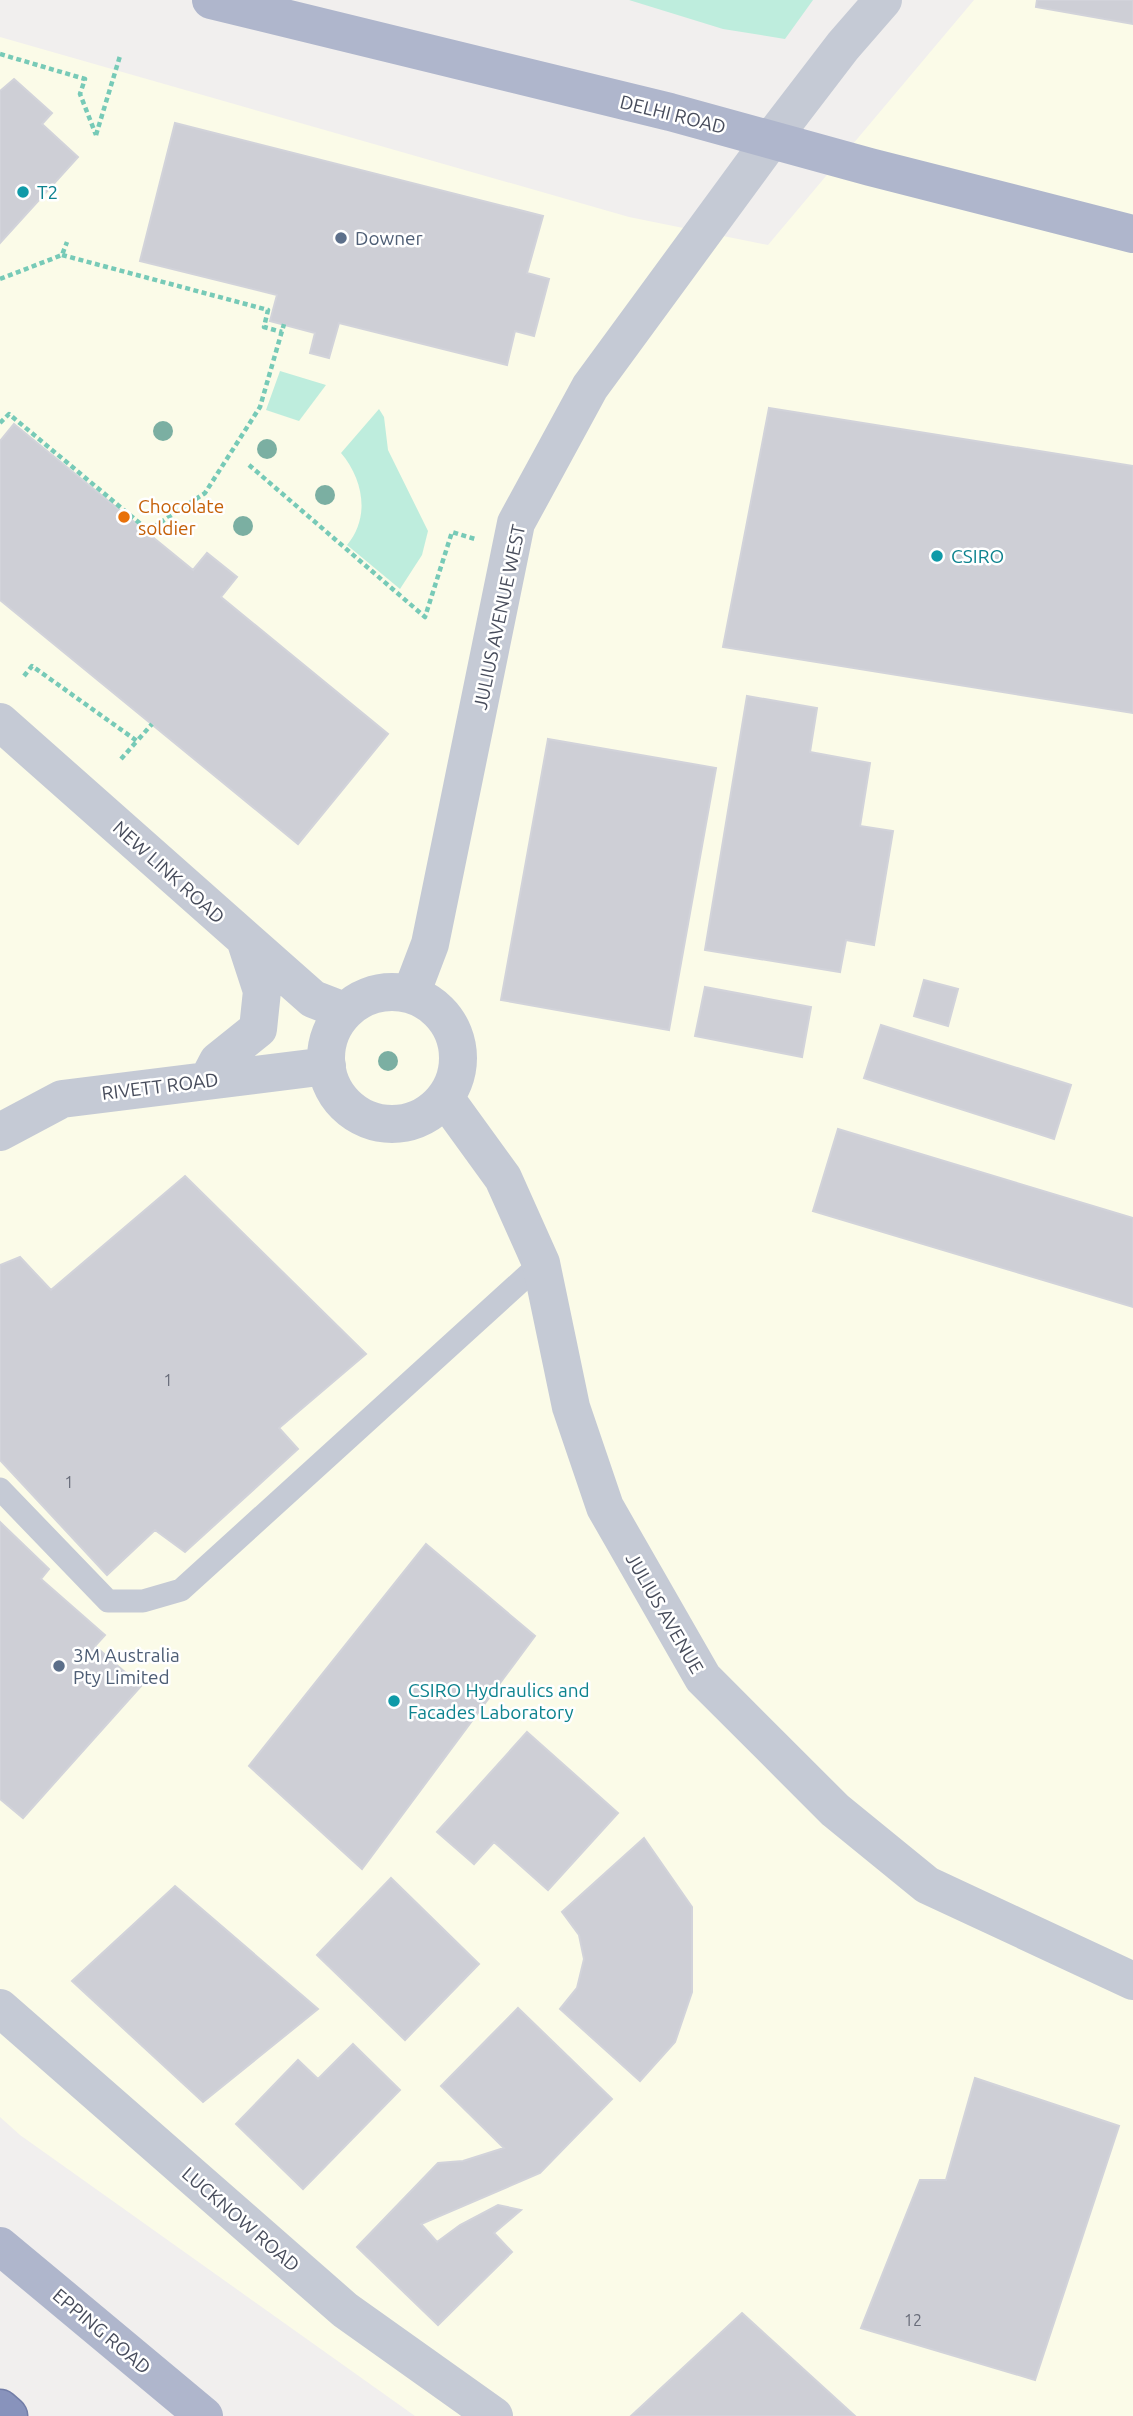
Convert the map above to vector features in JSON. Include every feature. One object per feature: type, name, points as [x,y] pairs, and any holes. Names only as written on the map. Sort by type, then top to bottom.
[{"type":"highway","points":[[0,2409],[8,2416]]},
{"type":"main road","name":"DELHI ROAD","points":[[211,0],[1133,234]]},
{"type":"main road","name":"EPPING ROAD","points":[[0,2246],[204,2416]]},
{"type":"street","name":"JULIUS AVENUE WEST","points":[[411,994],[430,944],[516,523],[590,387],[771,140],[843,46],[883,0]]},
{"type":"street","name":"NEW LINK ROAD","points":[[0,722],[313,999],[344,1011]]},
{"type":"street","points":[[208,1080],[218,1061],[258,1029],[262,991],[245,939]]},
{"type":"street","points":[[378,993],[411,994],[431,1004],[445,1018],[456,1039],[459,1058],[454,1081],[445,1098],[428,1114],[407,1122],[384,1124],[360,1116],[342,1102],[330,1083],[326,1047],[334,1026],[344,1011],[363,998],[378,993]]},
{"type":"street","name":"RIVETT ROAD","points":[[0,1132],[62,1099],[327,1066]]},
{"type":"street","name":"JULIUS AVENUE","points":[[445,1098],[503,1178],[541,1263],[571,1406],[605,1507],[703,1678],[835,1810],[927,1885],[1133,1981]]},
{"type":"street","name":"LUCKNOW ROAD","points":[[0,2008],[345,2310],[494,2416]]},
{"type":"lane","points":[[0,1489],[108,1601],[143,1601],[181,1590],[541,1263]]},
{"type":"path","points":[[0,54],[85,79],[80,93],[96,135],[120,56]]},
{"type":"path","points":[[62,256],[66,242]]},
{"type":"path","points":[[0,279],[62,256],[268,310],[264,327],[282,332]]},
{"type":"path","points":[[0,423],[9,414],[148,531],[205,493],[260,407],[284,324]]},
{"type":"path","points":[[250,465],[425,617],[452,532],[509,551]]},
{"type":"path","points":[[24,676],[32,666],[137,741]]},
{"type":"path","points":[[121,759],[152,724]]},
{"type":"shaded area","points":[[974,0],[1133,0],[1133,2416],[415,2416],[20,2135],[0,2117],[0,37],[629,217],[768,245]]},
{"type":"green space","points":[[629,0],[813,0],[785,39],[723,29]]},
{"type":"green space","points":[[280,371],[326,385],[299,421],[266,410]]},
{"type":"green space","points":[[379,409],[384,417],[388,450],[428,531],[422,555],[400,589],[347,545],[359,523],[361,499],[355,475],[341,453]]},
{"type":"building","points":[[1037,0],[1133,0],[1133,24],[1036,7]]},
{"type":"building","name":"T2","points":[[14,79],[52,113],[42,124],[78,157],[0,243],[0,91]]},
{"type":"building","name":"Downer","points":[[175,123],[543,216],[527,273],[549,279],[534,336],[515,331],[507,365],[339,323],[329,358],[310,353],[315,333],[270,321],[277,295],[140,261]]},
{"type":"building","name":"CSIRO","points":[[769,408],[1133,466],[1133,713],[723,647]]},
{"type":"building","points":[[14,424],[193,570],[207,553],[237,577],[221,597],[388,734],[298,844],[0,600],[0,441]]},
{"type":"building","points":[[747,696],[817,708],[810,752],[870,763],[860,826],[893,831],[874,945],[846,940],[840,972],[705,950]]},
{"type":"building","points":[[548,739],[716,768],[669,1030],[501,1000]]},
{"type":"building","points":[[924,980],[958,989],[948,1026],[914,1016]]},
{"type":"building","points":[[705,987],[811,1007],[802,1057],[695,1036]]},
{"type":"building","points":[[881,1025],[1071,1085],[1054,1139],[864,1078]]},
{"type":"building","points":[[838,1129],[1133,1218],[1133,1307],[813,1211]]},
{"type":"building","points":[[185,1176],[366,1354],[279,1428],[298,1449],[185,1552],[155,1530],[107,1575],[0,1460],[0,1265],[20,1257],[51,1290]]},
{"type":"building","name":"3M Australia Pty Limited","points":[[0,1522],[49,1569],[41,1579],[105,1635],[95,1646],[141,1686],[23,1818],[0,1799]]},
{"type":"building","name":"CSIRO Hydraulics and Facades Laboratory","points":[[426,1544],[535,1636],[362,1869],[249,1766]]},
{"type":"building","points":[[527,1732],[618,1813],[548,1890],[494,1842],[474,1864],[437,1832]]},
{"type":"building","points":[[644,1838],[692,1907],[692,1992],[675,2042],[640,2081],[560,2009],[577,1988],[584,1959],[579,1935],[562,1912]]},
{"type":"building","points":[[391,1878],[479,1964],[405,2040],[317,1955]]},
{"type":"building","points":[[175,1886],[318,2009],[203,2102],[72,1981]]},
{"type":"building","points":[[518,2008],[612,2099],[540,2173],[421,2224],[437,2242],[460,2225],[498,2205],[521,2210],[494,2233],[512,2252],[438,2325],[357,2247],[438,2163],[463,2161],[504,2148],[441,2086]]},
{"type":"building","points":[[353,2044],[400,2090],[303,2189],[236,2124],[298,2060],[318,2079]]},
{"type":"building","points":[[975,2078],[1119,2126],[1035,2380],[861,2328],[920,2180],[946,2180]]},
{"type":"building","points":[[742,2313],[855,2416],[631,2416]]},
{"type":"place","name":"T2","points":[[23,192]]},
{"type":"place","name":"Downer","points":[[341,238]]},
{"type":"place","name":"Chocolate soldier","points":[[124,517]]},
{"type":"place","name":"CSIRO","points":[[937,556]]},
{"type":"place","name":"3M Australia Pty Limited","points":[[59,1666]]},
{"type":"place","name":"CSIRO Hydraulics and Facades Laboratory","points":[[394,1701]]}]
